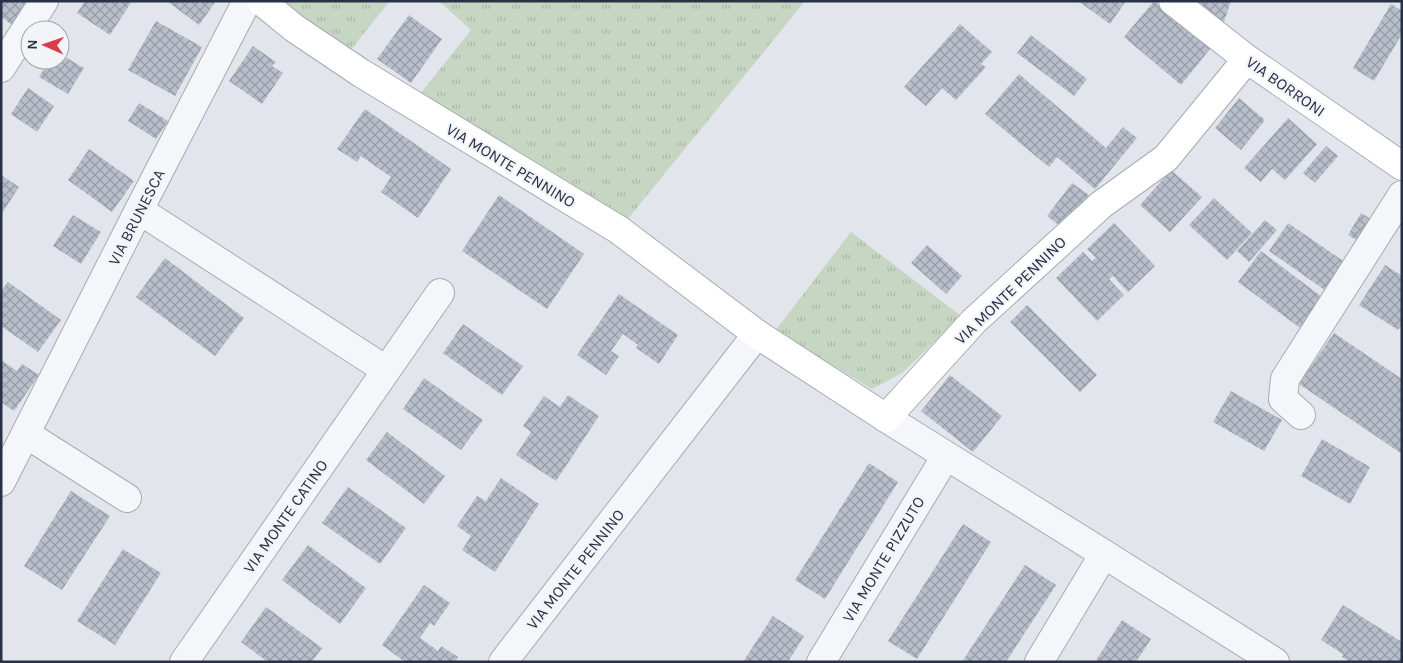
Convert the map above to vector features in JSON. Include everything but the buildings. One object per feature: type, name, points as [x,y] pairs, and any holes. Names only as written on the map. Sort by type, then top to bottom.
[{"type":"street","points":[[1,68],[44,1]]},
{"type":"street","name":"VIA BRUNESCA","points":[[1,482],[247,1]]},
{"type":"street","name":"VIA MONTE PENNINO","points":[[261,1],[294,28],[361,73],[619,230],[757,334],[886,418],[974,321],[1102,204],[1166,158],[1247,60]]},
{"type":"street","name":"VIA BORRONI","points":[[1173,1],[1247,60],[1402,166]]},
{"type":"street","points":[[1301,415],[1283,399],[1285,379],[1402,195]]},
{"type":"street","points":[[139,210],[386,370]]},
{"type":"street","name":"VIA MONTE CATINO","points":[[184,662],[440,293]]},
{"type":"street","name":"VIA MONTE PENNINO","points":[[504,662],[757,334]]},
{"type":"street","points":[[886,418],[1104,554],[1264,659]]},
{"type":"street","points":[[26,434],[127,498]]},
{"type":"street","name":"VIA MONTE PIZZUTO","points":[[820,662],[946,456]]},
{"type":"street","points":[[1039,662],[1104,554]]},
{"type":"green space","points":[[284,1],[390,1],[348,53]]},
{"type":"green space","points":[[439,1],[805,1],[627,220],[416,99],[471,30]]},
{"type":"green space","points":[[851,232],[961,316],[902,373],[872,389],[775,331]]}]
